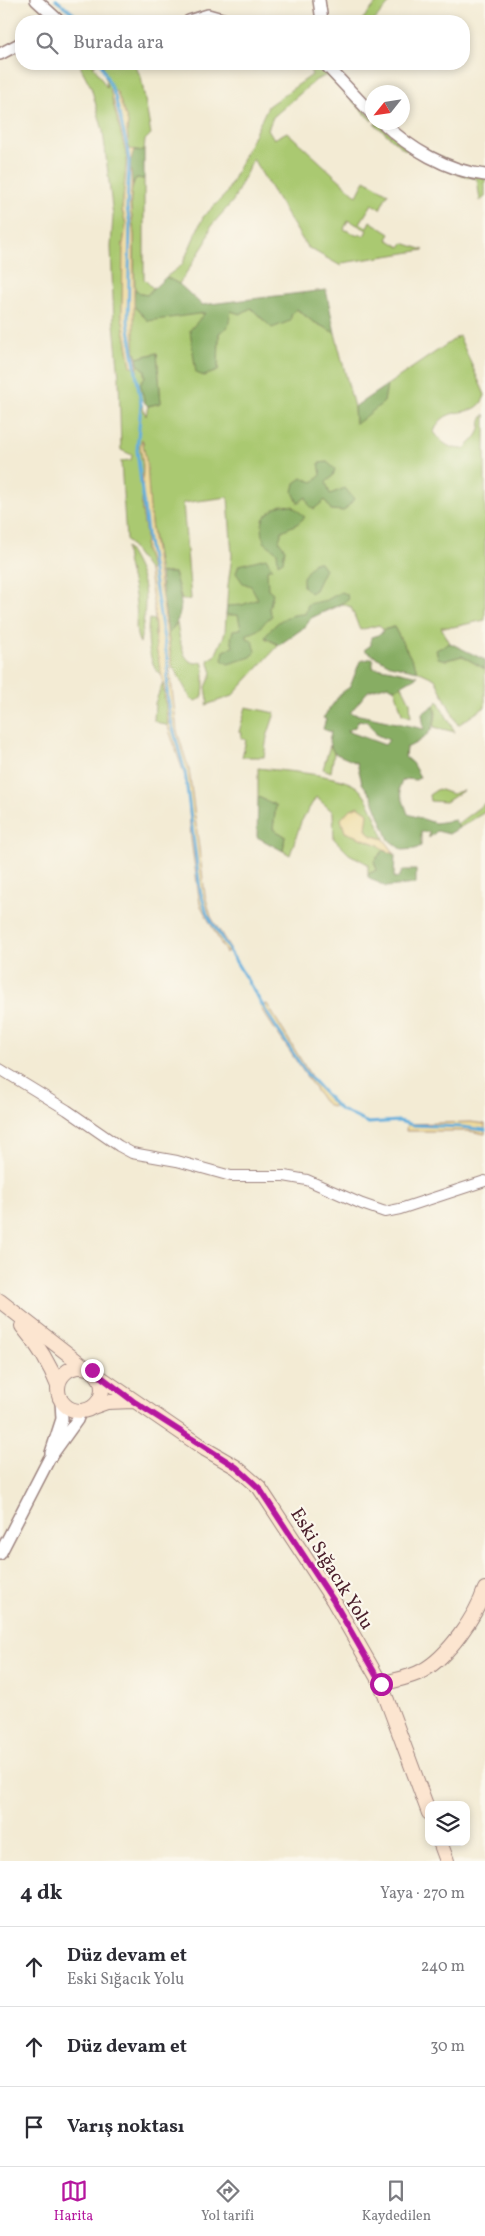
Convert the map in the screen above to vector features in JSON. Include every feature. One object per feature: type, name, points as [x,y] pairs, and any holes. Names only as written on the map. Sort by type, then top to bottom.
[{"type":"main road","name":"Eski Sığacık Yolu","points":[[1,1302],[133,1401],[236,1467],[259,1488],[333,1600],[381,1684],[425,1802]]},
{"type":"main road","points":[[1,1302],[41,1348],[51,1366],[58,1386],[60,1401],[72,1410],[86,1409],[107,1402],[133,1401]]},
{"type":"main road","points":[[58,1386],[65,1373],[71,1368],[92,1371],[102,1389],[98,1402],[86,1409]]},
{"type":"main road","points":[[381,1684],[422,1671],[455,1642],[481,1602],[485,1589]]},
{"type":"main road","points":[[441,1846],[447,1861]]},
{"type":"street","points":[[36,0],[52,15]]},
{"type":"street","points":[[319,0],[321,15]]},
{"type":"street","points":[[0,54],[15,46]]},
{"type":"street","points":[[331,70],[365,107]]},
{"type":"street","points":[[392,130],[414,147],[449,166],[485,175]]},
{"type":"street","points":[[0,1069],[67,1110],[119,1146],[132,1152],[177,1161],[231,1176],[284,1176],[307,1180],[385,1212],[400,1209],[485,1181]]},
{"type":"street","points":[[49,1459],[62,1418],[60,1401]]},
{"type":"street","points":[[0,1554],[49,1459],[86,1409]]},
{"type":"green space","points":[[379,0],[392,0],[379,15],[366,15]]},
{"type":"green space","points":[[82,70],[96,70],[107,88],[104,70],[137,70],[141,77],[151,134],[145,140],[144,151],[129,149],[128,123],[117,93],[112,99],[127,157],[122,210],[126,224],[123,245],[122,317],[131,366],[138,368],[138,364],[145,370],[145,377],[141,383],[145,403],[139,397],[146,416],[148,406],[161,403],[157,353],[137,358],[134,349],[132,304],[142,315],[206,313],[218,371],[219,333],[231,311],[240,314],[251,308],[264,321],[292,313],[296,309],[312,321],[335,333],[354,407],[355,423],[383,402],[387,385],[459,336],[485,395],[481,403],[475,408],[445,417],[439,422],[434,432],[447,445],[464,449],[478,435],[481,420],[485,414],[485,620],[453,627],[441,627],[450,643],[437,650],[446,660],[462,656],[485,669],[485,707],[458,725],[435,679],[418,671],[394,627],[383,630],[379,625],[360,630],[351,607],[342,604],[265,638],[279,645],[232,696],[206,705],[208,700],[206,687],[212,673],[208,660],[215,656],[225,633],[232,556],[228,497],[183,503],[191,599],[182,600],[174,573],[160,573],[151,523],[143,441],[140,445],[143,465],[142,510],[146,535],[145,550],[151,569],[149,571],[126,539],[121,461],[131,460],[132,455],[121,450],[119,377],[114,323],[111,247],[113,216],[103,131],[91,87]]},
{"type":"green space","points":[[310,70],[328,70],[365,110],[365,114],[327,75],[316,80],[273,117],[268,129],[274,139],[287,132],[357,196],[365,180],[388,193],[380,209],[372,204],[360,223],[367,227],[370,221],[390,234],[387,239],[400,247],[403,243],[424,250],[342,263],[341,266],[307,247],[253,159],[233,201],[211,226],[206,242],[179,284],[166,277],[182,265],[203,217],[226,194],[268,106],[312,75]],"holes":[[[348,220],[367,230],[364,236],[359,234],[358,236],[344,229]]]},
{"type":"green space","points":[[382,130],[387,130],[485,177],[485,197],[480,201],[477,179],[451,172],[402,148]]},
{"type":"green space","points":[[134,150],[144,151],[144,179],[136,178],[132,185],[130,162]]},
{"type":"green space","points":[[136,178],[144,179],[144,279],[153,288],[147,295],[141,294],[135,289],[131,192]]},
{"type":"green space","points":[[166,277],[179,284],[202,305],[326,290],[335,333],[312,321],[297,309],[292,313],[290,321],[272,328],[251,308],[240,314],[231,311],[228,327],[219,333],[218,371],[204,376],[196,373],[190,330],[205,313],[148,321],[132,304],[135,289],[141,294],[147,295]]},
{"type":"green space","points":[[157,353],[161,403],[148,406],[145,403],[140,383],[145,377],[145,370],[138,364],[137,358]]},
{"type":"green space","points":[[387,385],[384,402],[359,422],[355,423],[354,407]]},
{"type":"green space","points":[[327,462],[335,469],[333,476],[326,482],[330,494],[345,488],[354,499],[344,511],[331,510],[325,500],[314,509],[309,506],[306,497],[298,503],[293,492],[295,483],[302,478],[313,482],[321,475],[319,463]]},
{"type":"green space","points":[[282,505],[293,506],[305,517],[297,524],[282,531],[279,541],[285,549],[283,561],[278,564],[277,552],[264,542],[262,523],[266,515]]},
{"type":"green space","points":[[126,547],[139,571],[145,593],[140,643],[137,634],[135,598],[127,562]]},
{"type":"green space","points":[[266,558],[272,568],[267,570],[268,589],[273,593],[269,609],[272,616],[259,629],[247,634],[247,638],[252,640],[256,651],[251,657],[228,664],[222,660],[224,651],[233,647],[231,639],[233,630],[241,629],[238,615],[226,615],[227,606],[242,605],[258,599],[251,586],[243,583],[236,573],[239,565]]},
{"type":"green space","points":[[314,562],[320,562],[325,569],[315,590],[310,593],[303,586],[303,577]]},
{"type":"green space","points":[[160,573],[174,573],[180,597],[181,605],[178,619],[168,634]]},
{"type":"green space","points":[[341,592],[347,594],[348,600],[311,618],[305,627],[279,645],[265,637],[273,627],[286,617],[305,614],[308,604],[327,600]]},
{"type":"green space","points":[[149,619],[154,620],[156,647],[162,676],[153,664],[149,649]]},
{"type":"green space","points":[[177,623],[186,656],[190,661],[195,663],[202,662],[203,665],[203,695],[196,701],[191,699],[172,665],[168,634]]},
{"type":"green space","points":[[394,627],[418,671],[390,665],[364,650],[371,645],[371,637],[381,634],[383,630]]},
{"type":"green space","points":[[450,643],[485,660],[485,669],[462,656],[446,660],[438,658],[436,650]]},
{"type":"green space","points":[[373,658],[373,668],[418,676],[395,689],[388,685],[368,691],[350,713],[424,729],[422,714],[434,705],[435,720],[433,726],[425,737],[406,748],[405,757],[412,763],[420,777],[416,780],[407,779],[402,781],[399,789],[408,814],[435,823],[455,820],[459,828],[449,834],[437,831],[429,838],[429,832],[421,832],[421,846],[415,849],[402,850],[389,840],[372,797],[362,783],[357,763],[334,753],[329,742],[331,732],[323,729],[326,719],[323,718],[341,693],[350,687],[360,661]],"holes":[[[359,720],[368,722],[377,735],[389,740],[385,745],[347,731],[355,727]]]},
{"type":"green space","points":[[163,682],[168,726],[154,721],[155,703]]},
{"type":"green space","points":[[401,684],[410,702],[411,717],[402,714],[395,689]]},
{"type":"green space","points":[[438,701],[455,732],[434,727],[436,714],[434,705]]},
{"type":"green space","points":[[246,707],[275,713],[267,737],[264,757],[242,757],[246,740],[241,738],[242,733],[239,732]]},
{"type":"green space","points":[[330,745],[334,753],[331,772],[323,769]]},
{"type":"green space","points":[[258,768],[297,772],[342,780],[360,790],[371,807],[384,839],[370,835],[366,829],[367,813],[345,832],[379,845],[384,850],[374,861],[377,870],[368,874],[368,864],[349,854],[334,839],[333,812],[316,797],[301,822],[290,855],[283,851],[285,836],[273,829],[276,805],[258,797]]},
{"type":"green space","points":[[438,789],[452,794],[464,790],[446,802],[430,801],[429,795]]},
{"type":"green space","points":[[258,797],[276,805],[273,829],[285,836],[283,851],[257,837]]},
{"type":"green space","points":[[485,803],[485,812],[459,828],[457,824]]},
{"type":"green space","points":[[384,850],[395,854],[394,878],[399,877],[403,870],[416,870],[416,884],[386,887],[368,877],[368,874],[377,870],[374,861]]},
{"type":"sand","points":[[110,89],[117,92],[128,123],[129,149],[134,150],[130,162],[132,185],[130,204],[134,235],[134,349],[138,371],[137,367],[131,366],[122,317],[123,245],[126,224],[122,210],[127,157]]},
{"type":"sand","points":[[142,439],[147,465],[151,523],[172,665],[170,672],[177,731],[189,770],[205,895],[211,917],[230,948],[226,953],[200,904],[191,839],[187,782],[169,730],[156,647],[149,571],[151,569],[145,550],[146,535],[142,510],[143,465],[140,445]]},
{"type":"sand","points":[[358,806],[368,813],[366,829],[370,835],[384,839],[395,854],[384,850],[379,845],[345,832],[341,819],[349,810]]},
{"type":"sand","points":[[267,1004],[318,1088],[336,1105],[331,1107],[323,1101],[260,1007]]},
{"type":"sand","points":[[471,1122],[485,1124],[485,1134],[469,1131],[406,1131],[407,1124]]},
{"type":"waterway","points":[[56,0],[75,15]]},
{"type":"waterway","points":[[104,70],[115,96],[129,161],[127,208],[130,224],[128,322],[141,404],[137,450],[148,541],[168,664],[167,691],[171,721],[185,772],[200,890],[207,914],[306,1073],[339,1109],[368,1123],[399,1121],[413,1125],[485,1130]]},
{"type":"route","points":[[92,1370],[133,1401],[205,1449],[236,1467],[259,1488],[333,1600],[381,1684]]}]
